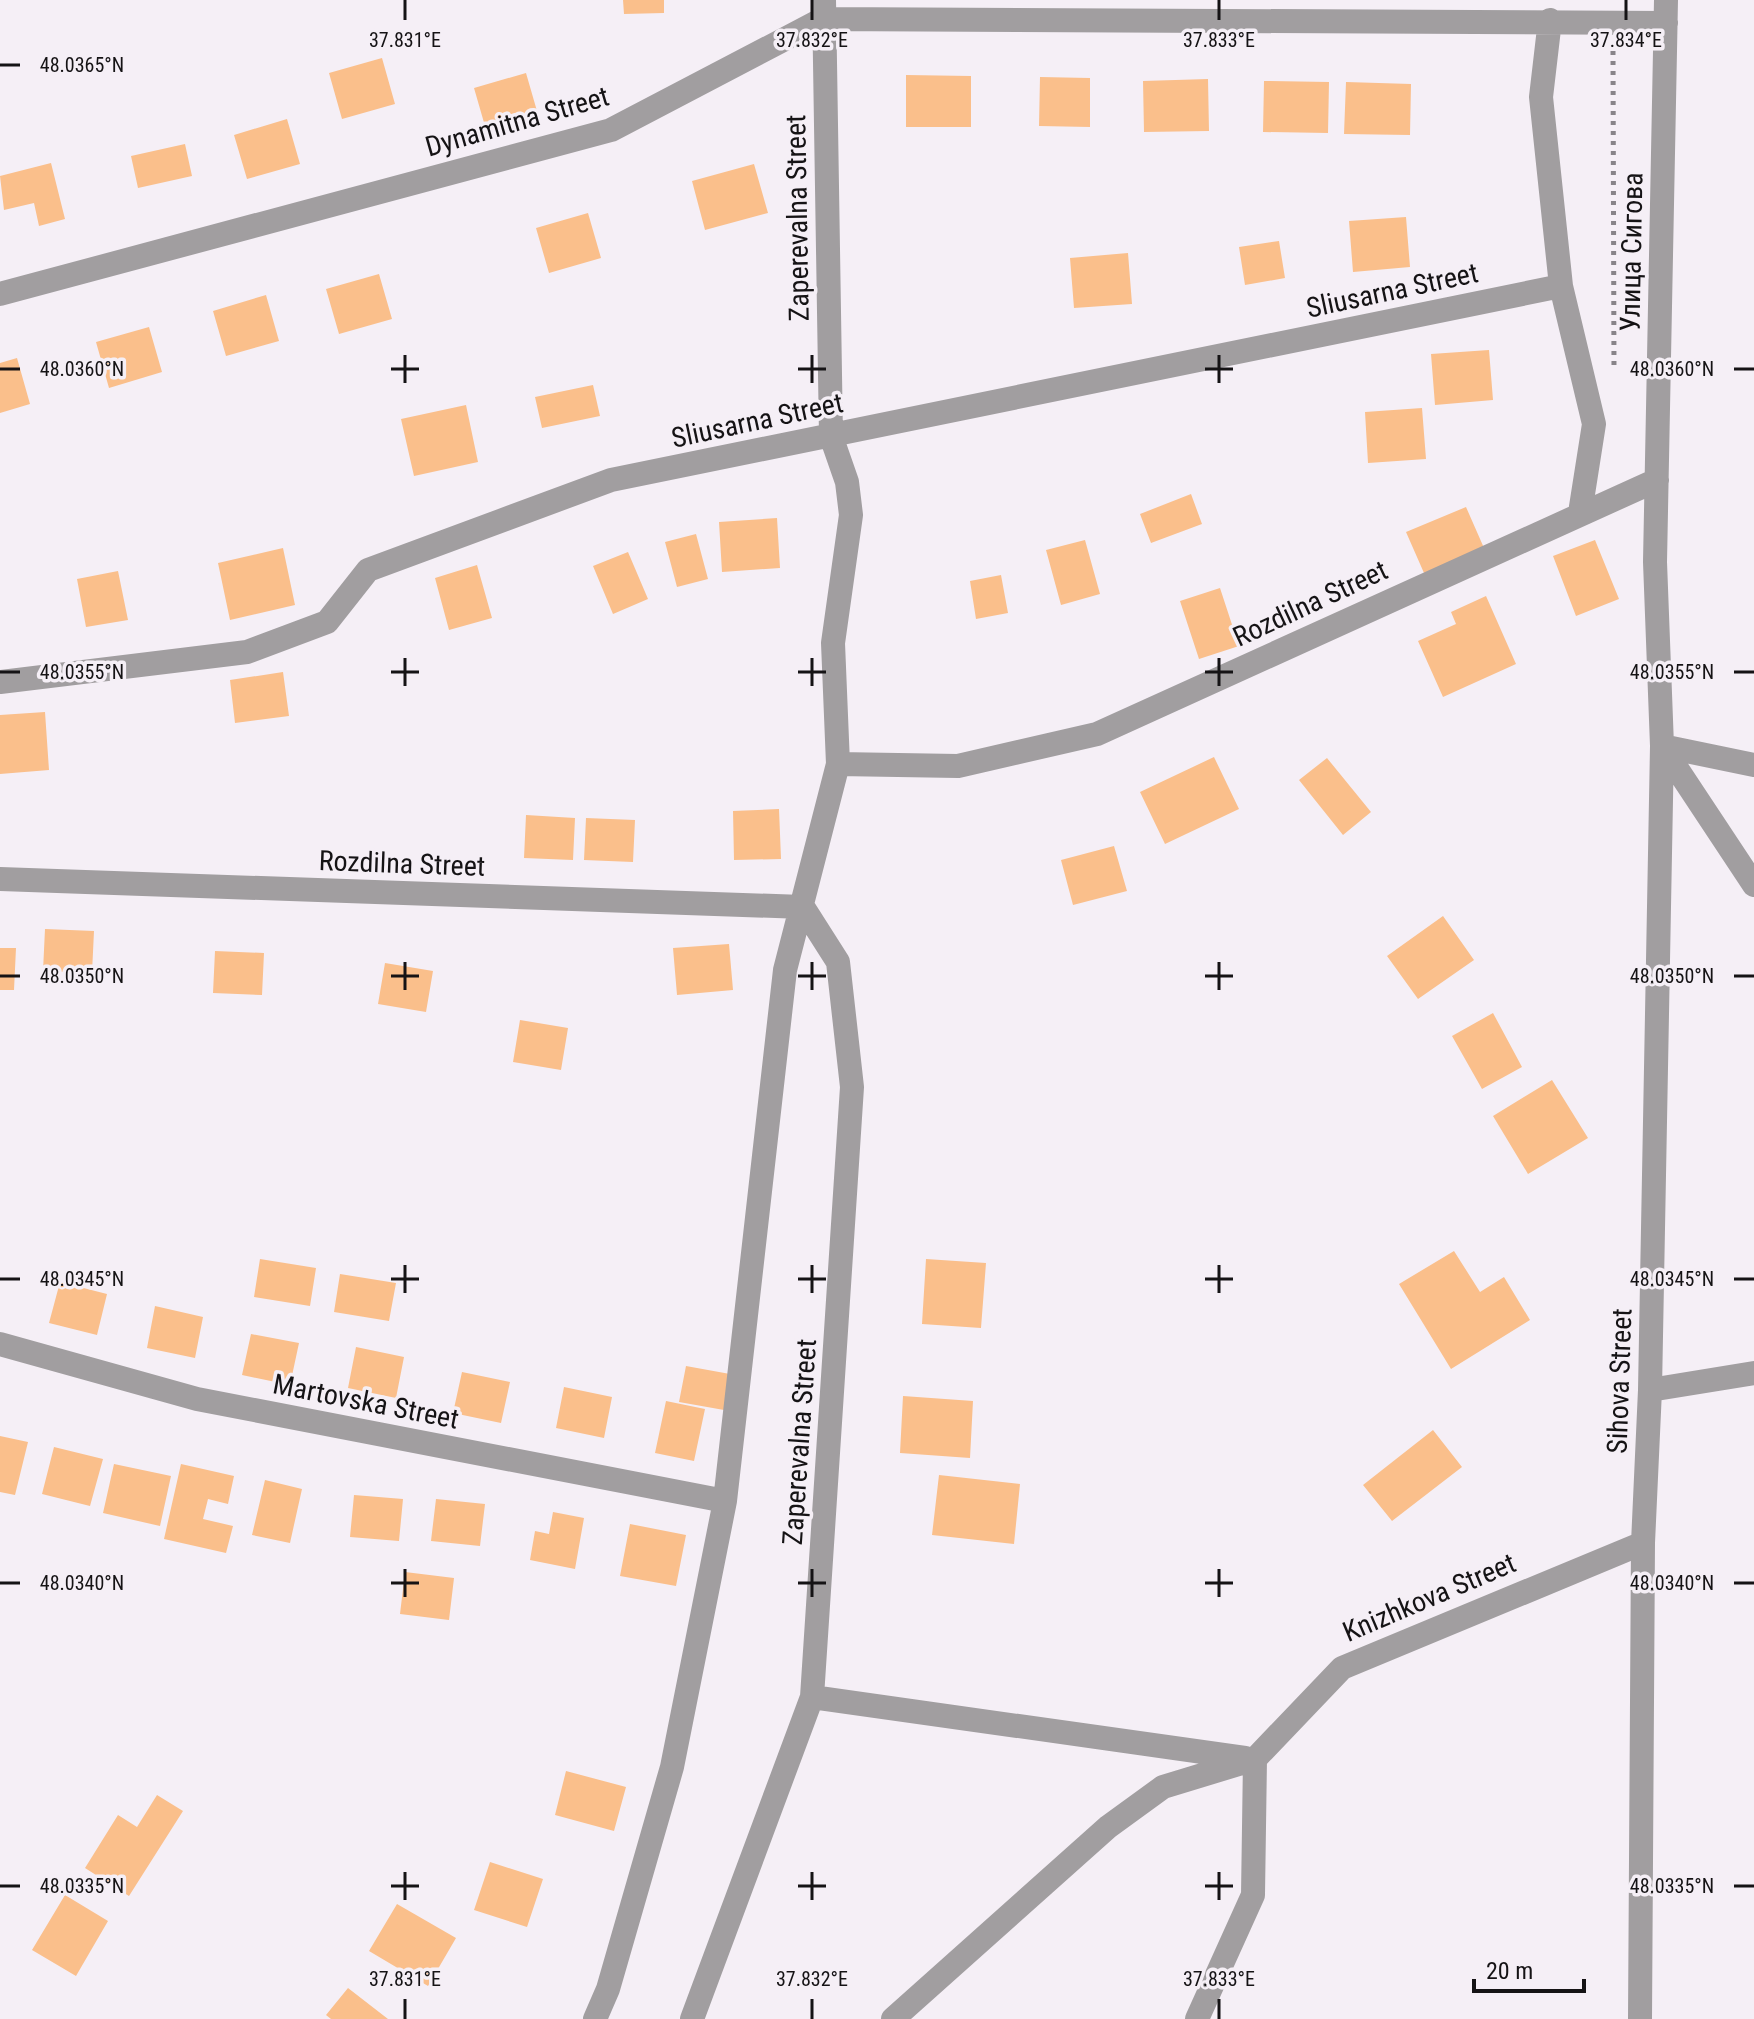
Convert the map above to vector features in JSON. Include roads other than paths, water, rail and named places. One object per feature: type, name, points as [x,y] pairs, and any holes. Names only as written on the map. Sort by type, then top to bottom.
[{"type":"street","name":"Dynamitna Street","points":[[0,294],[611,130],[823,9],[1613,22],[1666,11]]},
{"type":"street","name":"Zaperevalna Street","points":[[595,2019],[608,1989],[672,1767],[725,1501],[785,970],[838,764],[833,643],[851,515],[847,482],[831,436],[823,9]]},
{"type":"street","name":"Улица Сигова","points":[[1662,746],[1655,562],[1666,11]]},
{"type":"street","points":[[1550,20],[1541,97],[1561,286],[1594,424],[1580,513]]},
{"type":"street","name":"Sliusarna Street","points":[[0,682],[247,652],[327,622],[368,570],[611,480],[1561,286]]},
{"type":"street","name":"Rozdilna Street","points":[[838,764],[958,766],[1097,734],[1657,480]]},
{"type":"street","points":[[1662,746],[1754,765]]},
{"type":"street","points":[[1662,746],[1754,885]]},
{"type":"street","name":"Sihova Street","points":[[1640,2019],[1643,1543],[1650,1390],[1662,746]]},
{"type":"street","name":"Rozdilna Street","points":[[0,879],[803,907]]},
{"type":"street","name":"Zaperevalna Street","points":[[692,2019],[812,1697],[852,1087],[838,962],[803,907]]},
{"type":"street","name":"Martovska Street","points":[[0,1344],[197,1399],[725,1501]]},
{"type":"street","points":[[1650,1390],[1754,1373]]},
{"type":"street","name":"Knizhkova Street","points":[[1255,1759],[1342,1668],[1643,1543]]},
{"type":"street","points":[[812,1697],[1255,1759]]},
{"type":"street","points":[[893,2019],[1108,1827],[1163,1787],[1255,1759]]},
{"type":"street","points":[[1197,2019],[1253,1895],[1255,1759]]}]
